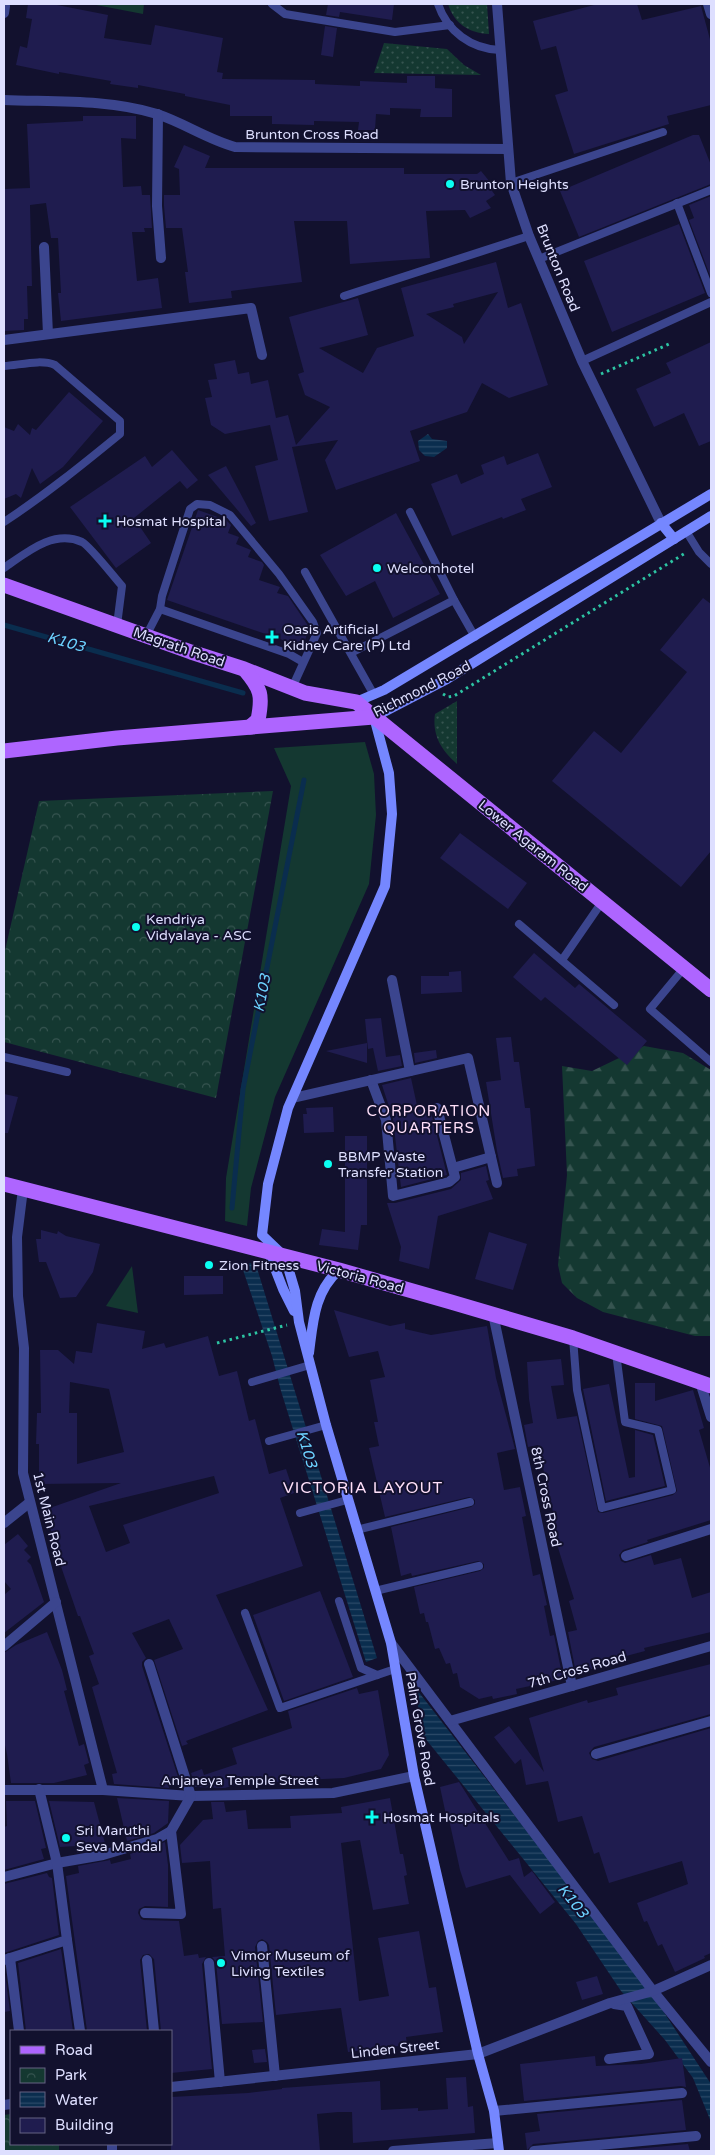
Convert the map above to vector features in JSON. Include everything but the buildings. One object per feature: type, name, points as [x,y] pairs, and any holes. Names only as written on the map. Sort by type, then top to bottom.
[{"type":"main road","name":"Magrath Road","points":[[4,585],[244,669],[305,693],[356,702]]},
{"type":"main road","points":[[244,669],[259,686],[261,698],[258,720],[250,727]]},
{"type":"main road","name":"Lower Agaram Road","points":[[356,702],[711,990]]},
{"type":"main road","name":"Richmond Road","points":[[4,751],[117,738],[374,717]]},
{"type":"main road","name":"Victoria Road","points":[[4,1185],[339,1270],[572,1338],[706,1384]]},
{"type":"street","name":"Brunton Road","points":[[498,4],[511,183],[529,236],[582,361],[661,523]]},
{"type":"street","points":[[708,4],[711,14]]},
{"type":"street","name":"Brunton Cross Road","points":[[4,100],[105,104],[158,114],[214,140],[235,147],[508,148]]},
{"type":"street","points":[[158,114],[157,206],[160,258]]},
{"type":"street","points":[[44,246],[48,334]]},
{"type":"street","points":[[4,340],[252,308],[262,355]]},
{"type":"street","name":"Richmond Road","points":[[356,702],[374,695],[475,637],[711,494]]},
{"type":"street","name":"Richmond Road","points":[[374,717],[448,679],[711,516]]},
{"type":"street","points":[[661,523],[674,539]]},
{"type":"street","points":[[264,1252],[262,1234],[268,1184],[288,1108],[385,886],[392,814],[389,773],[374,717]]},
{"type":"street","points":[[392,980],[410,1071]]},
{"type":"street","points":[[293,1098],[468,1058],[497,1183]]},
{"type":"street","points":[[371,1080],[386,1120],[393,1196],[449,1182],[455,1177],[437,1108]]},
{"type":"street","points":[[453,1168],[491,1157]]},
{"type":"street","name":"1st Main Road","points":[[24,1189],[17,1237],[18,1296],[24,1348],[23,1473],[29,1503],[104,1790]]},
{"type":"street","points":[[262,1234],[285,1257]]},
{"type":"street","name":"Palm Grove Road","points":[[264,1252],[297,1316]]},
{"type":"street","name":"Palm Grove Road","points":[[285,1257],[295,1291],[297,1316],[326,1425],[391,1643],[414,1776],[478,2054],[494,2112],[498,2147]]},
{"type":"street","points":[[309,1361],[317,1300],[326,1283],[339,1270]]},
{"type":"street","name":"8th Cross Road","points":[[493,1314],[572,1686]]},
{"type":"street","points":[[706,1384],[711,1417]]},
{"type":"street","points":[[4,1523],[29,1503]]},
{"type":"street","points":[[626,1556],[711,1529]]},
{"type":"street","points":[[4,1646],[56,1602]]},
{"type":"street","points":[[391,1643],[652,1992],[711,2062]]},
{"type":"street","name":"7th Cross Road","points":[[450,1721],[711,1646]]},
{"type":"street","points":[[4,1877],[57,1863],[104,1855],[157,1839],[172,1831],[191,1796],[149,1664]]},
{"type":"street","points":[[596,1754],[711,1721]]},
{"type":"street","name":"Anjaneya Temple Street","points":[[4,1790],[104,1790],[191,1796],[333,1793],[414,1776]]},
{"type":"street","points":[[39,1789],[57,1863],[80,2030]]},
{"type":"street","points":[[145,1913],[181,1914],[172,1831]]},
{"type":"street","points":[[19,2030],[7,1959],[68,1940]]},
{"type":"street","points":[[262,1946],[275,2076]]},
{"type":"street","points":[[147,1960],[154,2030]]},
{"type":"street","points":[[209,1962],[220,2082]]},
{"type":"street","points":[[652,1992],[711,1965]]},
{"type":"street","name":"Linden Street","points":[[172,2087],[478,2054],[612,2003],[652,1992]]},
{"type":"street","points":[[609,2059],[649,2054],[627,2006],[612,2003]]},
{"type":"street","points":[[494,2112],[682,2093]]},
{"type":"street","points":[[534,2151],[696,2136]]},
{"type":"street","points":[[394,2151],[498,2147]]},
{"type":"lane","points":[[272,4],[285,14],[395,32],[450,25]]},
{"type":"lane","points":[[438,4],[443,18],[458,33],[475,45],[500,50]]},
{"type":"lane","points":[[511,183],[664,132]]},
{"type":"lane","points":[[539,259],[711,190]]},
{"type":"lane","points":[[677,203],[711,294]]},
{"type":"lane","points":[[344,296],[529,236]]},
{"type":"lane","points":[[582,361],[711,302]]},
{"type":"lane","points":[[4,366],[40,363],[55,365],[120,421],[122,428],[120,434],[82,465],[37,500],[4,522]]},
{"type":"lane","points":[[146,636],[160,609],[162,596],[190,509],[197,504],[210,506],[230,515],[250,538],[314,622],[317,633],[312,648],[302,662],[292,688]]},
{"type":"lane","points":[[410,512],[454,600],[475,637]]},
{"type":"lane","points":[[686,531],[695,547],[711,564]]},
{"type":"lane","points":[[4,568],[44,541],[62,539],[82,542],[122,586],[117,625]]},
{"type":"lane","points":[[305,572],[374,695]]},
{"type":"lane","points":[[351,653],[454,600]]},
{"type":"lane","points":[[160,609],[289,654],[302,662]]},
{"type":"lane","points":[[562,960],[602,902]]},
{"type":"lane","points":[[519,924],[614,1005]]},
{"type":"lane","points":[[684,968],[650,1009],[711,1062]]},
{"type":"lane","points":[[4,1057],[67,1072]]},
{"type":"lane","points":[[572,1338],[577,1390],[602,1508],[672,1490],[658,1430],[625,1422],[616,1353]]},
{"type":"lane","points":[[252,1382],[295,1370],[309,1361]]},
{"type":"lane","points":[[269,1441],[326,1425]]},
{"type":"lane","points":[[300,1513],[347,1500]]},
{"type":"lane","points":[[356,1530],[470,1502]]},
{"type":"lane","points":[[375,1591],[479,1566]]},
{"type":"lane","points":[[339,1601],[361,1668],[376,1675]]},
{"type":"lane","points":[[245,1613],[280,1708],[395,1669]]},
{"type":"path","points":[[604,372],[669,344]]},
{"type":"path","points":[[454,696],[695,547]]},
{"type":"path","points":[[217,1343],[276,1328]]},
{"type":"green space","points":[[91,4],[144,4],[143,14]]},
{"type":"green space","points":[[448,4],[487,4],[489,34],[475,32],[463,26],[454,17]]},
{"type":"green space","points":[[384,43],[447,49],[464,65],[481,75],[374,73]]},
{"type":"green space","points":[[457,701],[457,764],[442,748],[436,735],[434,722],[435,714]]},
{"type":"green space","points":[[365,742],[374,774],[376,815],[369,884],[275,1097],[251,1188],[247,1226],[225,1221],[226,1178],[291,786],[274,748]]},
{"type":"green space","points":[[273,791],[216,1098],[4,1042],[4,955],[39,801]]},
{"type":"green space","points":[[644,1046],[683,1053],[711,1070],[711,1336],[695,1336],[603,1312],[577,1298],[562,1283],[558,1265],[567,1175],[562,1066],[592,1071]]},
{"type":"green space","points":[[132,1266],[138,1313],[106,1306]]},
{"type":"green space","points":[[10,2114],[10,2145],[59,2145],[59,2151],[4,2151],[4,2115]]},
{"type":"water","points":[[428,434],[432,439],[447,441],[447,448],[434,457],[425,456],[419,450],[418,441]]},
{"type":"water","points":[[250,1263],[256,1265],[377,1658],[366,1662],[281,1391],[272,1356],[242,1267]]},
{"type":"water","points":[[414,1686],[644,1982],[711,2084],[711,2122],[693,2078],[665,2040],[621,1991],[576,1924],[424,1737]]},
{"type":"waterway","name":"K103","points":[[4,625],[243,693]]},
{"type":"waterway","name":"K103","points":[[232,1208],[243,1089],[304,780]]},
{"type":"place","name":"Brunton Heights","points":[[450,184]]},
{"type":"place","name":"Hosmat Hospital","points":[[105,521]]},
{"type":"place","name":"Welcomhotel","points":[[377,568]]},
{"type":"place","name":"Oasis Artificial Kidney Care (P) Ltd","points":[[272,637]]},
{"type":"place","name":"Kendriya Vidyalaya - ASC","points":[[136,927]]},
{"type":"place","name":"BBMP Waste Transfer Station","points":[[328,1164]]},
{"type":"place","name":"Zion Fitness","points":[[209,1265]]},
{"type":"place","name":"Hosmat Hospitals","points":[[372,1817]]},
{"type":"place","name":"Sri Maruthi Seva Mandal","points":[[66,1838]]},
{"type":"place","name":"Vimor Museum of Living Textiles","points":[[221,1963]]},
{"type":"district","name":"CORPORATION QUARTERS","points":[[429,1120]]},
{"type":"district","name":"VICTORIA LAYOUT","points":[[363,1488]]}]
